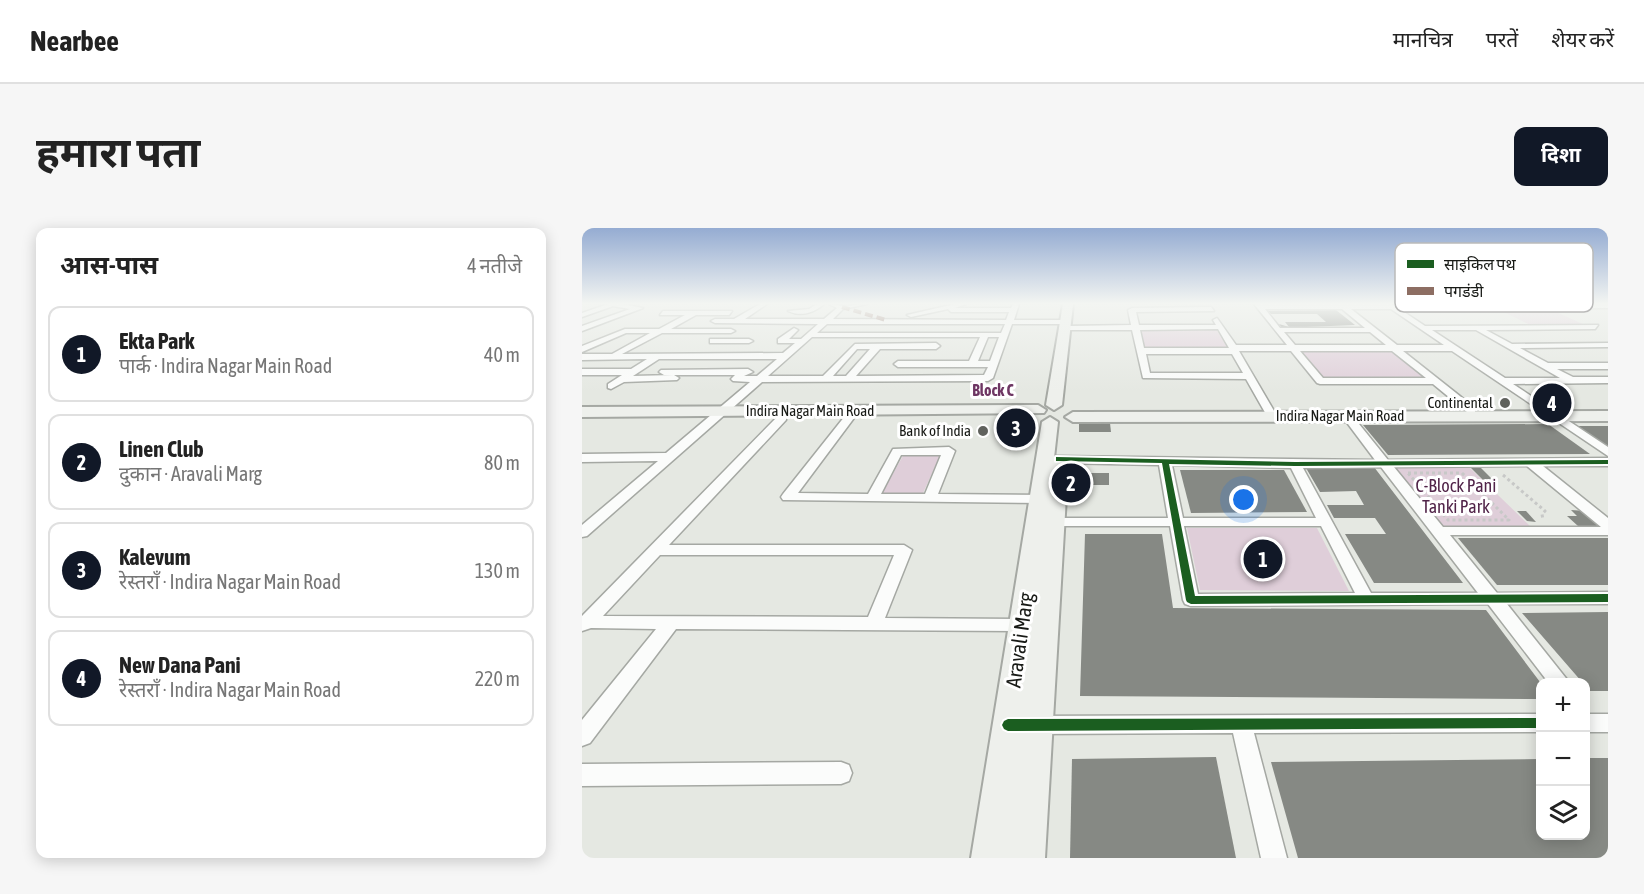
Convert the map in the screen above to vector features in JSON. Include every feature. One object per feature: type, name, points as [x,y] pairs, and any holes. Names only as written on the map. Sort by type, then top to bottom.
[{"type":"street","points":[[583,355],[617,333]]},
{"type":"street","points":[[612,356],[655,333]]},
{"type":"street","points":[[683,341],[696,333]]},
{"type":"street","points":[[718,333],[704,341],[753,338],[729,356]]},
{"type":"street","points":[[664,372],[743,372],[736,379],[762,375],[826,378],[988,378],[1005,335],[809,335],[781,341],[790,333]]},
{"type":"street","points":[[804,333],[809,335]]},
{"type":"street","name":"Aravali Marg","points":[[1026,858],[1037,725],[1046,511],[1065,333]]},
{"type":"street","points":[[1137,333],[1146,376],[1249,376]]},
{"type":"street","points":[[1225,333],[1270,413]]},
{"type":"street","points":[[1282,333],[1320,381],[1436,381]]},
{"type":"street","points":[[1377,333],[1471,410]]},
{"type":"street","points":[[1433,333],[1608,452]]},
{"type":"street","points":[[1488,333],[1571,380]]},
{"type":"street","points":[[582,533],[809,335]]},
{"type":"street","points":[[926,364],[943,335]]},
{"type":"street","points":[[972,364],[985,335]]},
{"type":"street","points":[[1510,346],[1608,345]]},
{"type":"street","points":[[849,378],[877,346]]},
{"type":"street","points":[[826,378],[854,348],[936,346]]},
{"type":"street","points":[[889,378],[910,347]]},
{"type":"street","points":[[1141,351],[1453,348]]},
{"type":"street","points":[[583,355],[785,356]]},
{"type":"street","points":[[611,386],[658,356]]},
{"type":"street","points":[[654,378],[688,356]]},
{"type":"street","points":[[898,364],[994,364]]},
{"type":"street","points":[[1545,366],[1608,366]]},
{"type":"street","points":[[583,373],[633,372]]},
{"type":"street","points":[[623,379],[692,378],[700,372]]},
{"type":"street","points":[[1502,381],[1608,380]]},
{"type":"street","name":"Indira Nagar Main Road","points":[[582,412],[849,418],[1471,410],[1608,416]]},
{"type":"street","name":"Indira Nagar Main Road","points":[[1270,413],[1347,416],[1608,410]]},
{"type":"street","name":"Indira Nagar Main Road","points":[[582,418],[715,415],[1055,415]]},
{"type":"street","name":"Aravali Marg","points":[[990,858],[1022,625],[1059,459],[1055,415]]},
{"type":"street","points":[[1347,416],[1556,678]]},
{"type":"street","points":[[584,624],[782,418]]},
{"type":"street","points":[[849,418],[788,497],[930,498],[1175,522],[1326,522]]},
{"type":"street","points":[[872,498],[897,452],[949,451],[930,498]]},
{"type":"street","points":[[582,458],[668,457]]},
{"type":"street","points":[[1059,459],[1295,464],[1608,462]]},
{"type":"street","points":[[1165,462],[1191,600],[1608,598]]},
{"type":"street","points":[[1531,463],[1608,525]]},
{"type":"street","points":[[1295,464],[1366,599]]},
{"type":"street","points":[[1438,531],[1608,531]]},
{"type":"street","points":[[656,550],[904,550],[874,624]]},
{"type":"street","points":[[584,624],[672,622],[1022,625]]},
{"type":"street","points":[[582,736],[672,622]]},
{"type":"street","points":[[1008,725],[1536,723]]},
{"type":"street","points":[[1240,724],[1274,858]]},
{"type":"street","points":[[582,775],[841,773]]},
{"type":"path","points":[[1494,463],[1501,469],[1500,472],[1545,511],[1542,519],[1556,531]]},
{"type":"path","points":[[1408,473],[1462,473],[1509,520],[1448,520],[1408,473]]},
{"type":"green space","points":[[1142,333],[1219,333],[1228,349],[1145,349]]},
{"type":"green space","points":[[1300,350],[1392,350],[1427,378],[1324,379]]},
{"type":"green space","points":[[903,456],[940,456],[923,493],[882,493]]},
{"type":"green space","name":"C-Block Pani Tanki Park","points":[[1394,467],[1469,467],[1530,526],[1443,526]]},
{"type":"green space","points":[[1187,528],[1317,528],[1349,591],[1200,590]]},
{"type":"building","points":[[1079,423],[1110,423],[1111,432],[1079,432]]},
{"type":"building","points":[[1548,424],[1590,454],[1388,455],[1363,425]]},
{"type":"building","points":[[1575,426],[1608,426],[1608,448]]},
{"type":"building","points":[[1374,467],[1463,583],[1374,583],[1345,534],[1386,534],[1375,518],[1334,518],[1327,505],[1364,505],[1356,491],[1320,492],[1306,468]]},
{"type":"building","points":[[1471,468],[1481,468],[1494,481],[1484,481]]},
{"type":"building","points":[[1180,470],[1284,470],[1307,512],[1191,513]]},
{"type":"building","points":[[1073,473],[1109,473],[1109,485],[1072,485]]},
{"type":"building","points":[[1571,510],[1586,511],[1605,526],[1578,526],[1567,516],[1577,516]]},
{"type":"building","points":[[1517,511],[1526,511],[1536,522],[1527,521]]},
{"type":"building","points":[[1085,534],[1162,534],[1173,608],[1486,610],[1537,678],[1536,699],[1080,696]]},
{"type":"building","points":[[1458,538],[1608,538],[1608,585],[1497,585]]},
{"type":"building","points":[[1608,612],[1608,691],[1590,691],[1590,678],[1579,678],[1522,613]]},
{"type":"building","points":[[1216,757],[1236,858],[1070,858],[1072,759]]},
{"type":"building","points":[[1590,758],[1608,758],[1608,858],[1298,858],[1271,762],[1536,759],[1536,840],[1590,840]]},
{"type":"cycle path","points":[[1059,459],[1295,464],[1608,462]]},
{"type":"cycle path","points":[[1165,462],[1191,600],[1608,598]]},
{"type":"cycle path","points":[[1008,725],[1536,723]]},
{"type":"place","name":"Continental","points":[[1505,403]]},
{"type":"place","name":"New Dana Pani","points":[[1552,403]]},
{"type":"place","name":"Kalevum","points":[[1016,428]]},
{"type":"place","name":"Bank of India","points":[[983,431]]},
{"type":"place","name":"Linen Club","points":[[1071,483]]},
{"type":"place","name":"Ekta Park","points":[[1263,559]]},
{"type":"district","name":"Block C","points":[[993,390]]}]
